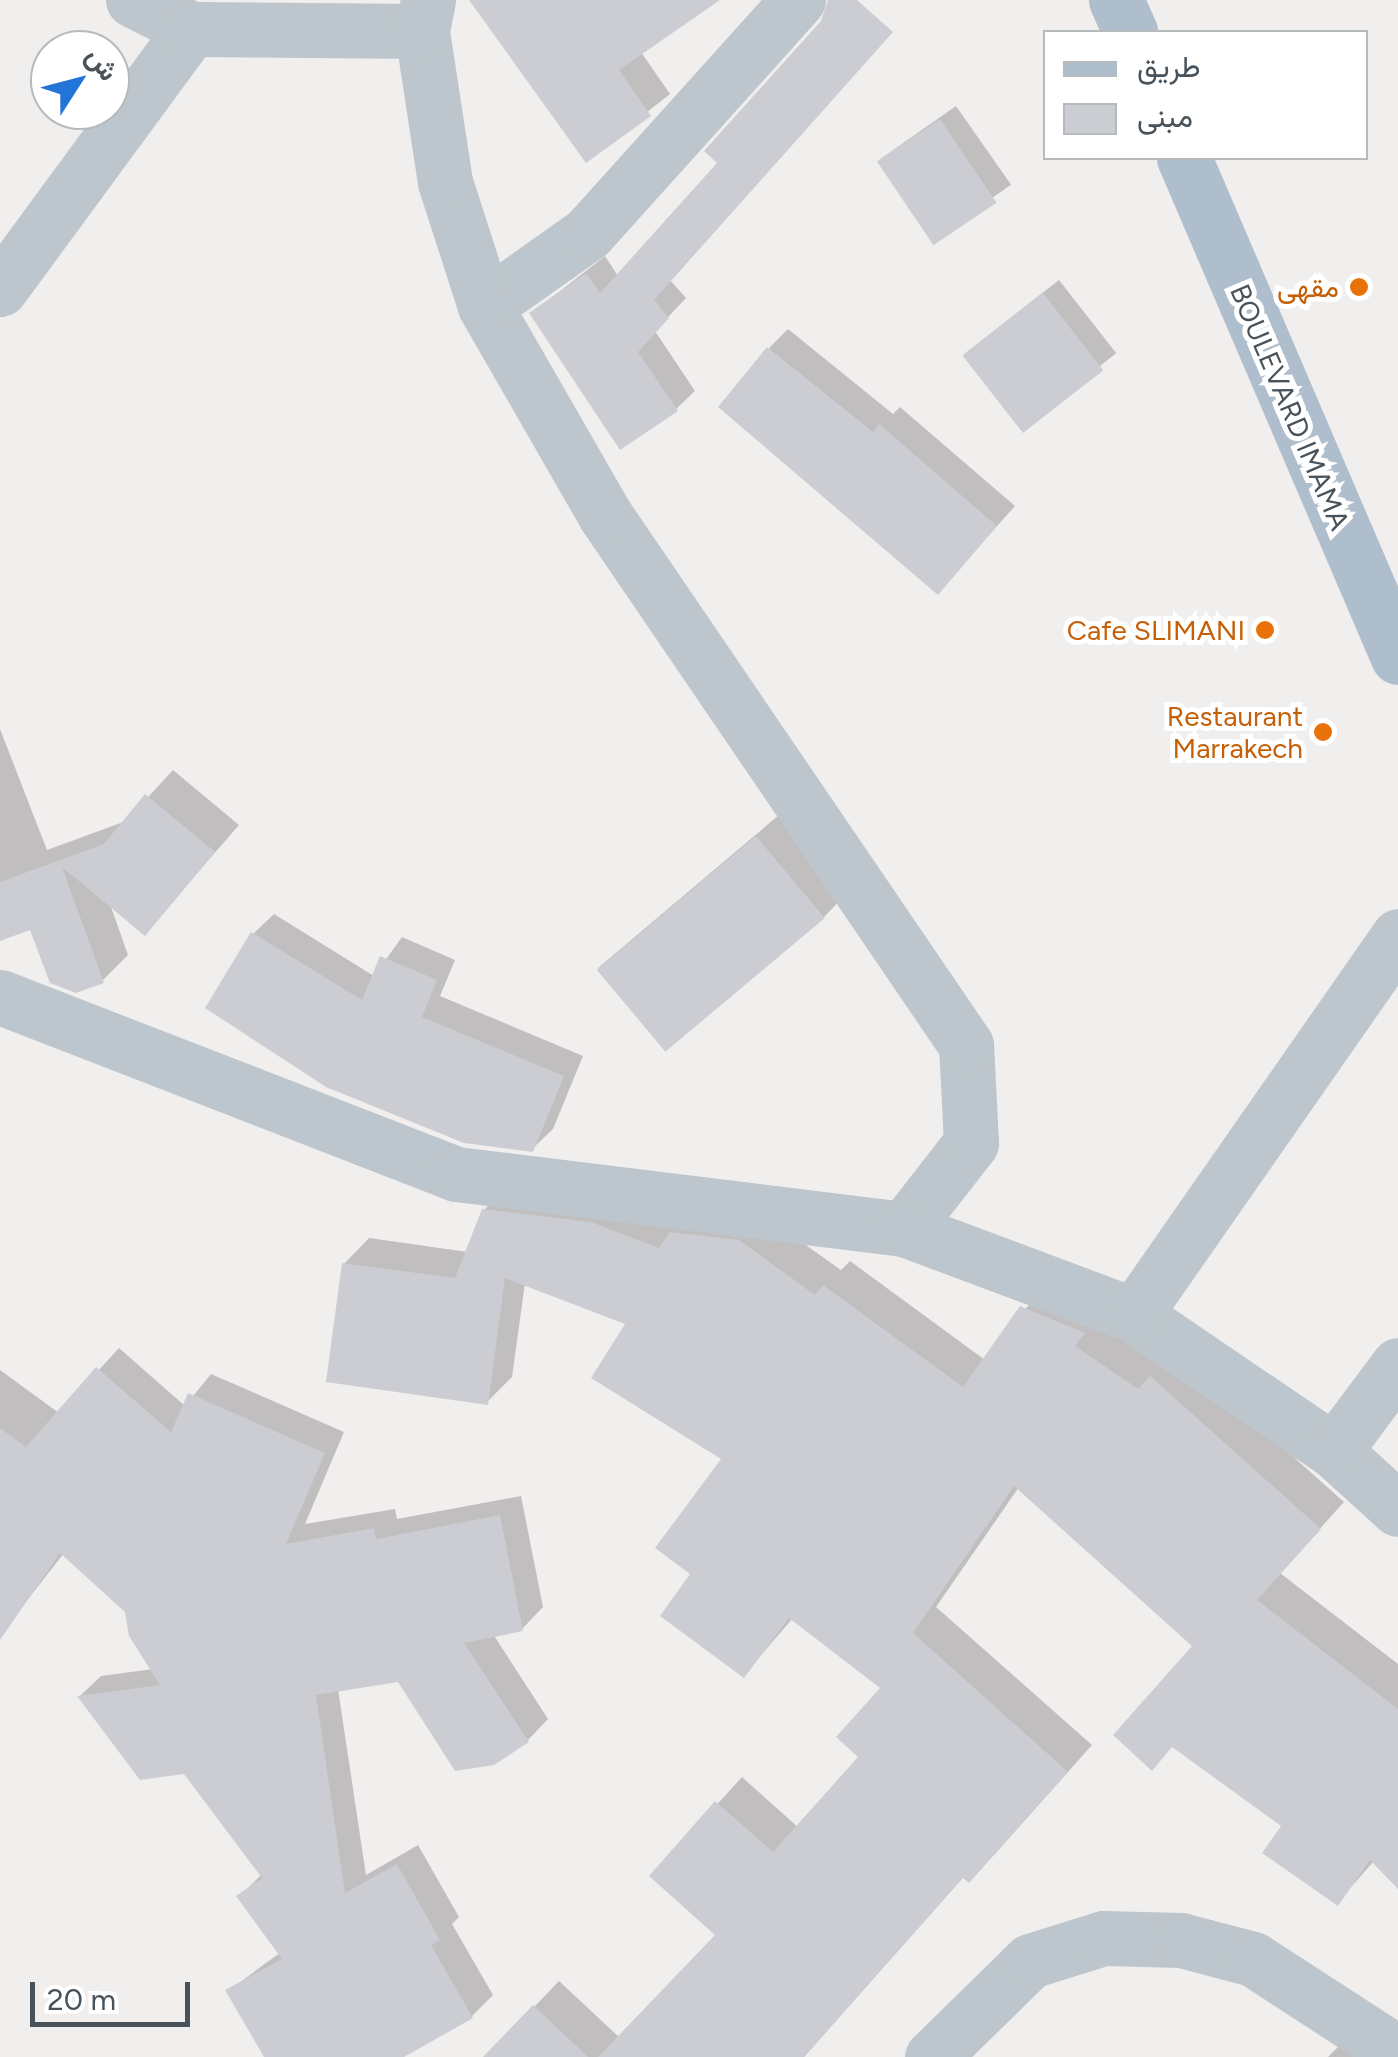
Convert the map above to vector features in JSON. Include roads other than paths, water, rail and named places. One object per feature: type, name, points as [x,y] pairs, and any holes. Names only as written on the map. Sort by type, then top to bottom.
[{"type":"main road","points":[[1116,0],[1129,30]]},
{"type":"main road","name":"BOULEVARD IMAMA","points":[[1185,160],[1398,657]]},
{"type":"street","points":[[133,0],[190,28],[425,16],[446,182],[485,306],[605,515],[966,1045],[971,1143],[904,1229]]},
{"type":"street","points":[[485,306],[588,234],[798,0]]},
{"type":"street","points":[[0,289],[190,28]]},
{"type":"street","points":[[1134,1316],[1398,936]]},
{"type":"street","points":[[0,997],[456,1174],[904,1229],[1134,1316],[1334,1451],[1398,1508]]},
{"type":"street","points":[[1334,1451],[1398,1365]]},
{"type":"street","points":[[932,2057],[1030,1960],[1104,1938],[1181,1940],[1252,1959],[1398,2053]]},
{"type":"place","name":"مقهى","points":[[1359,287]]},
{"type":"place","name":"Cafe SLIMANI","points":[[1265,630]]},
{"type":"place","name":"Restaurant Marrakech","points":[[1323,732]]}]
